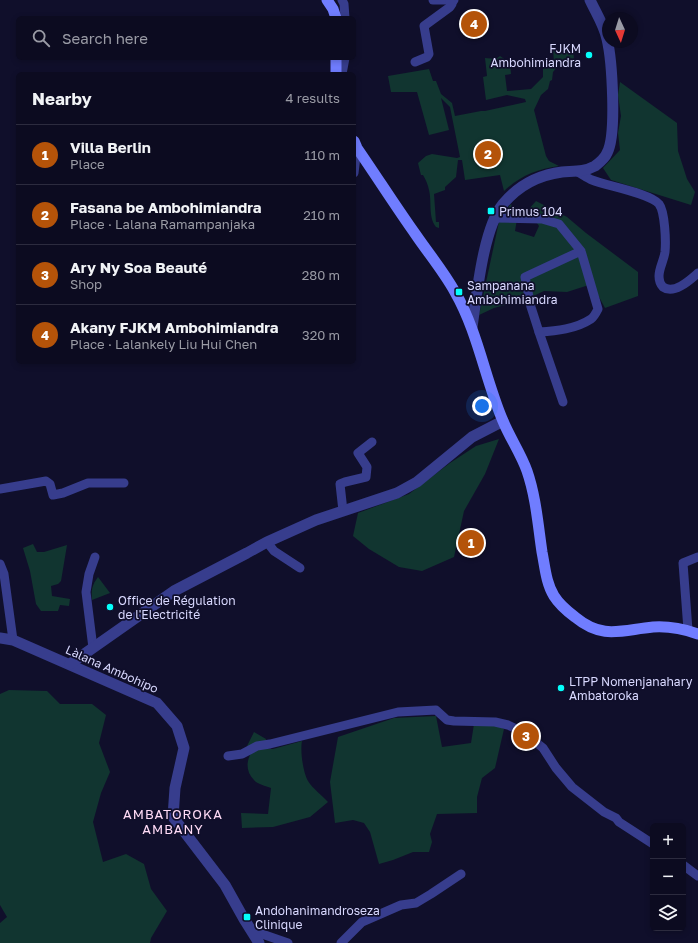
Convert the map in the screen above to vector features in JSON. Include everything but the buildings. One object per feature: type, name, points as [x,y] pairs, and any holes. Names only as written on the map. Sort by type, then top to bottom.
[{"type":"main road","points":[[327,0],[335,16]]},
{"type":"main road","points":[[336,60],[336,72]]},
{"type":"main road","points":[[356,144],[407,223],[455,291],[472,327],[482,362],[503,421],[528,474],[538,517],[546,576],[554,596],[564,608],[588,626],[604,632],[617,632],[654,627],[693,632]]},
{"type":"street","points":[[342,0],[344,4],[345,16]]},
{"type":"street","points":[[415,62],[427,58],[429,54],[424,26],[452,4],[452,0],[433,0]]},
{"type":"street","points":[[472,327],[488,236],[494,218],[503,204],[531,180],[562,172],[588,169],[595,166],[607,153],[611,144],[613,125],[610,50],[603,26],[590,0]]},
{"type":"street","points":[[342,72],[345,60]]},
{"type":"street","points":[[576,171],[592,180],[650,198],[660,205],[663,221],[665,253],[659,278],[661,285],[664,288],[676,288],[684,284],[698,273]]},
{"type":"street","points":[[494,218],[542,219],[559,224],[582,251],[598,309],[592,319],[582,324],[557,331],[539,332]]},
{"type":"street","points":[[563,402],[531,307],[525,277],[582,251]]},
{"type":"street","points":[[70,664],[174,591],[267,542],[316,520],[397,493],[417,482],[472,437],[503,421]]},
{"type":"street","points":[[343,511],[340,484],[366,477],[368,472],[367,467],[358,453],[372,442]]},
{"type":"street","points":[[0,489],[46,481],[50,484],[53,495],[63,493],[88,483],[124,484]]},
{"type":"street","points":[[267,542],[274,551],[300,568]]},
{"type":"street","points":[[93,648],[86,592],[88,574],[95,557]]},
{"type":"street","points":[[693,632],[683,562],[698,557]]},
{"type":"street","points":[[0,564],[4,574],[13,640]]},
{"type":"street","name":"Làlana Ambohipo","points":[[0,638],[13,640],[157,703],[177,726],[184,748],[175,788],[173,817],[225,885],[257,940]]},
{"type":"street","points":[[228,756],[242,754],[257,746],[398,712],[436,710],[447,720],[495,722],[508,725],[523,732],[543,748],[556,768],[572,787],[604,812],[616,818],[619,822],[650,842]]},
{"type":"street","points":[[686,867],[698,876]]},
{"type":"street","points":[[341,943],[362,922],[401,905],[416,903],[461,874]]},
{"type":"street","points":[[257,940],[262,934],[288,943]]},
{"type":"green space","points":[[553,49],[573,49],[574,59],[570,60],[569,65],[558,66],[553,72],[552,80],[550,81],[548,89],[541,95],[534,110],[546,156],[549,161],[559,166],[543,169],[529,174],[516,181],[504,191],[500,175],[465,180],[462,160],[458,160],[456,177],[445,187],[445,190],[434,194],[436,222],[439,222],[439,228],[436,227],[432,219],[428,186],[423,175],[421,175],[418,163],[426,156],[432,154],[457,158],[460,157],[450,107],[441,98],[449,130],[429,135],[417,92],[391,92],[388,76],[429,69],[433,81],[436,81],[441,94],[452,103],[455,116],[526,102],[525,99],[507,95],[486,100],[483,77],[487,76],[485,58],[496,59],[500,56],[510,63],[511,74],[505,75],[507,91],[531,89],[543,77],[543,64],[554,63]]},
{"type":"green space","points":[[620,82],[677,123],[678,151],[687,179],[695,192],[691,205],[611,180],[603,168],[620,150],[618,133],[621,116],[618,95]]},
{"type":"green space","points":[[536,201],[567,217],[638,272],[638,296],[605,308],[592,284],[567,292],[544,291],[525,300],[494,308],[479,315],[500,217],[511,204],[517,219],[515,231],[534,237],[539,226],[528,210]]},
{"type":"green space","points":[[499,439],[485,474],[464,511],[454,557],[422,571],[399,567],[369,549],[353,536],[358,513],[409,494],[450,463],[476,446]]},
{"type":"green space","points":[[33,544],[37,552],[44,552],[67,545],[61,581],[58,584],[51,586],[52,596],[70,599],[69,606],[60,605],[58,611],[41,611],[36,604],[30,571],[23,548]]},
{"type":"green space","points":[[98,577],[110,593],[92,600],[92,588]]},
{"type":"green space","points":[[9,690],[47,691],[60,704],[92,704],[106,715],[99,743],[110,772],[101,793],[93,822],[103,862],[126,854],[144,864],[151,889],[167,911],[151,938],[150,943],[0,943],[0,923],[7,917],[0,905],[0,694]]},
{"type":"green space","points":[[436,716],[442,747],[471,743],[474,724],[494,724],[504,729],[495,768],[482,778],[477,797],[477,813],[437,814],[430,834],[432,842],[429,852],[413,852],[379,864],[370,832],[364,823],[353,820],[335,823],[330,782],[338,737],[394,718]]},
{"type":"green space","points":[[254,732],[266,739],[265,749],[273,749],[302,741],[303,767],[306,777],[312,787],[328,802],[310,817],[273,827],[242,828],[241,813],[268,814],[271,788],[255,781],[249,774],[248,770],[248,760],[251,753],[247,746]]},
{"type":"place","name":"Akany FJKM Ambohimiandra","points":[[474,24]]},
{"type":"place","name":"FJKM Ambohimiandra","points":[[589,55]]},
{"type":"place","name":"Fasana be Ambohimiandra","points":[[488,154]]},
{"type":"place","name":"Primus 104","points":[[491,211]]},
{"type":"place","name":"Sampanana Ambohimiandra","points":[[459,292]]},
{"type":"place","name":"Villa Berlin","points":[[471,543]]},
{"type":"place","name":"Office de Régulation de l'Electricité","points":[[110,607]]},
{"type":"place","name":"LTPP Nomenjanahary Ambatoroka","points":[[561,688]]},
{"type":"place","name":"Ary Ny Soa Beauté","points":[[526,736]]},
{"type":"place","name":"Andohanimandroseza Clinique","points":[[247,917]]},
{"type":"district","name":"AMBATOROKA AMBANY","points":[[173,822]]}]
